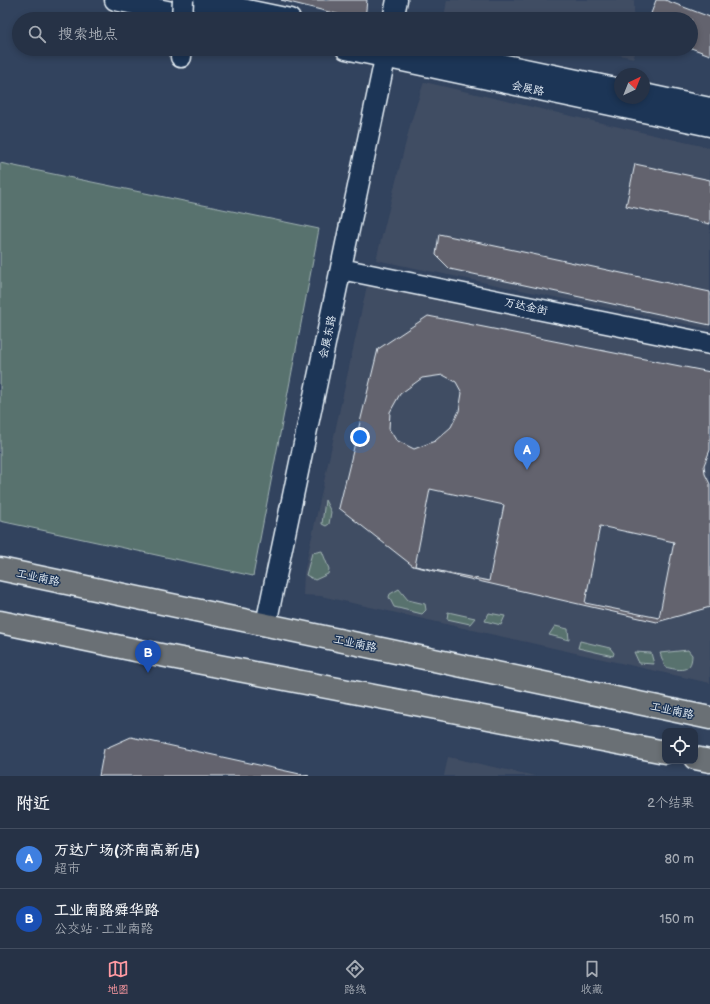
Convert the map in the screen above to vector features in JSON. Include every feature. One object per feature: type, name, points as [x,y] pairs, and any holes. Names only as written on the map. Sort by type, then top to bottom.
[{"type":"main road","name":"工业南路","points":[[0,569],[710,718]]},
{"type":"main road","points":[[0,622],[140,651],[662,751]]},
{"type":"main road","points":[[698,759],[710,761]]},
{"type":"street","points":[[115,0],[172,12]]},
{"type":"street","points":[[182,12],[183,0]]},
{"type":"street","points":[[199,0],[256,12]]},
{"type":"street","points":[[394,12],[397,0]]},
{"type":"street","name":"会展东路","points":[[266,624],[385,56]]},
{"type":"street","name":"会展路","points":[[399,56],[710,126]]},
{"type":"street","name":"会展路","points":[[462,56],[614,88]]},
{"type":"street","points":[[650,95],[710,108]]},
{"type":"street","name":"万达金街","points":[[341,269],[710,344]]},
{"type":"shaded area","points":[[447,0],[634,0],[634,12],[445,12]]},
{"type":"shaded area","points":[[424,82],[710,148],[710,329],[376,260],[411,122]]},
{"type":"shaded area","points":[[368,281],[710,350],[710,683],[321,596],[303,595],[304,573]]},
{"type":"shaded area","points":[[448,757],[535,776],[444,776]]},
{"type":"green space","points":[[0,163],[319,229],[253,576],[0,521]]},
{"type":"green space","points":[[325,500],[331,512],[329,524],[326,526],[322,524]]},
{"type":"green space","points":[[322,551],[329,569],[328,574],[315,580],[306,575],[312,553]]},
{"type":"green space","points":[[399,589],[408,600],[425,604],[426,610],[422,614],[394,607],[389,597],[390,594]]},
{"type":"green space","points":[[448,612],[475,618],[470,624],[447,619]]},
{"type":"green space","points":[[489,613],[505,616],[501,625],[485,621]]},
{"type":"green space","points":[[555,626],[568,629],[569,640],[549,635]]},
{"type":"green space","points":[[580,641],[610,648],[614,653],[613,656],[578,648]]},
{"type":"green space","points":[[688,650],[692,655],[690,665],[687,668],[679,670],[665,667],[660,653]]},
{"type":"green space","points":[[634,652],[651,653],[654,664],[639,663]]},
{"type":"building","points":[[281,0],[367,0],[366,12],[329,12]]},
{"type":"building","points":[[656,0],[665,0],[697,12],[652,12]]},
{"type":"building","points":[[698,12],[710,17],[710,55],[698,51]]},
{"type":"building","points":[[635,164],[710,180],[710,224],[626,206]]},
{"type":"building","points":[[439,234],[710,292],[710,325],[450,269],[436,255]]},
{"type":"building","points":[[428,316],[710,372],[710,450],[704,465],[705,474],[710,484],[710,607],[657,622],[413,566],[339,508],[378,349]],"holes":[[[443,375],[456,382],[462,393],[459,411],[451,427],[435,441],[414,449],[396,440],[389,429],[390,412],[400,394],[422,378]]]},
{"type":"building","points":[[430,489],[504,505],[489,581],[415,566]]},
{"type":"building","points":[[600,526],[674,542],[659,618],[585,603]]},
{"type":"building","points":[[131,737],[309,776],[99,776],[104,749]]},
{"type":"place","name":"万达广场(济南高新店)","points":[[527,470]]},
{"type":"place","name":"工业南路舜华路","points":[[148,673]]}]
